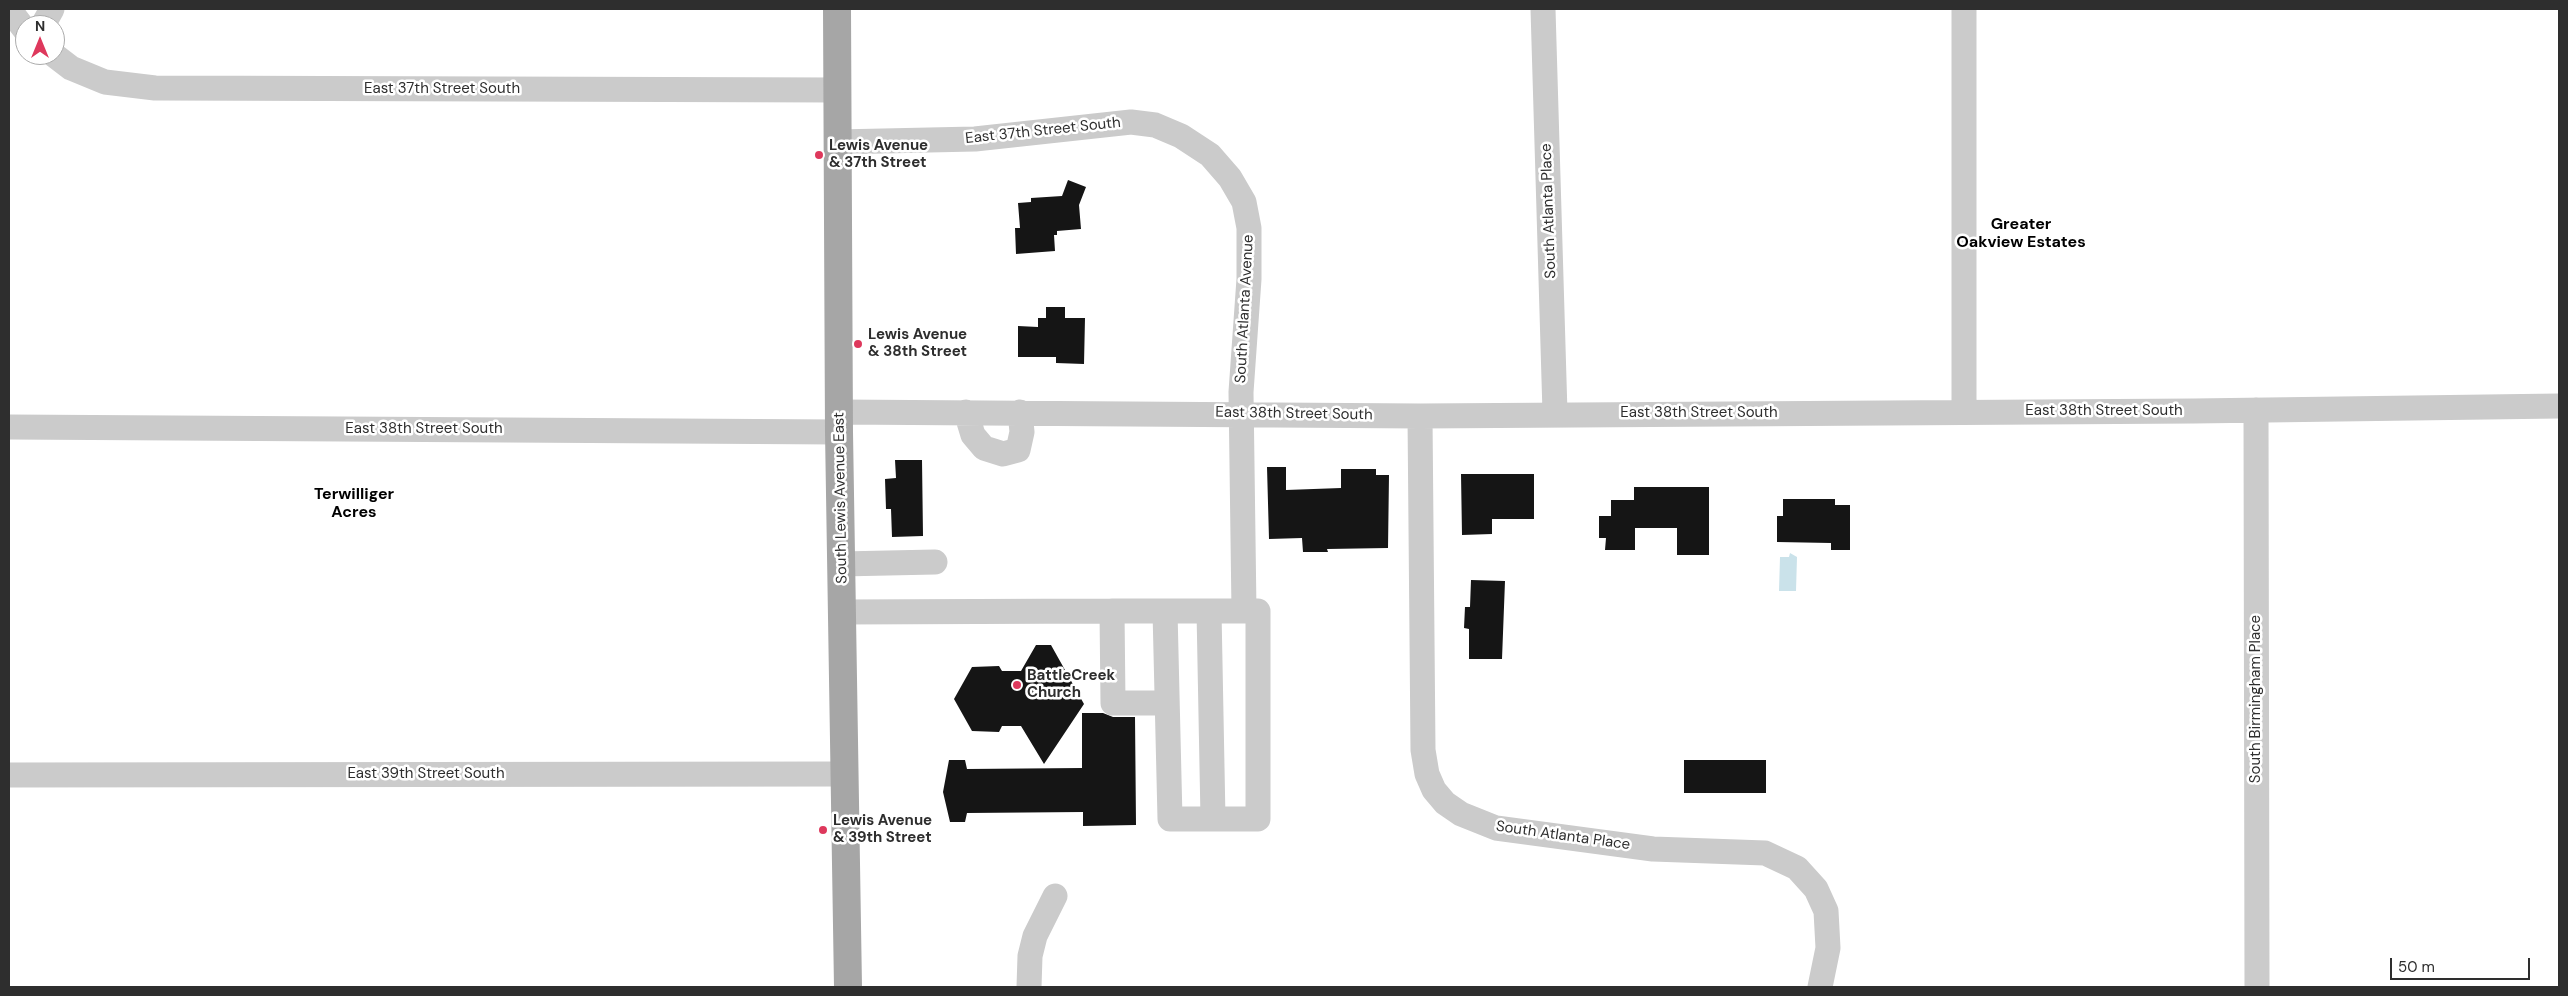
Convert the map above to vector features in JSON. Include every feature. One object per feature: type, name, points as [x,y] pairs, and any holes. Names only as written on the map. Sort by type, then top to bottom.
[{"type":"main road","name":"South Lewis Avenue East","points":[[837,9],[839,422],[843,774],[848,987]]},
{"type":"street","name":"South Atlanta Place","points":[[1543,9],[1555,413]]},
{"type":"street","points":[[1964,9],[1964,412]]},
{"type":"street","name":"East 37th Street South","points":[[65,63],[71,68],[105,82],[155,88],[837,90]]},
{"type":"street","name":"East 37th Street South","points":[[837,142],[975,139],[1132,122],[1155,125],[1181,136],[1210,154],[1230,178]]},
{"type":"street","name":"South Atlanta Avenue","points":[[1230,178],[1244,202],[1249,228],[1249,279],[1241,414],[1244,611]]},
{"type":"street","name":"East 38th Street South","points":[[9,427],[839,422],[966,412],[1420,416],[1555,413],[2256,410],[2559,406]]},
{"type":"street","name":"South Birmingham Place","points":[[2256,410],[2257,987]]},
{"type":"street","points":[[966,412],[972,435],[984,448],[1003,454],[1018,450],[1022,432],[1020,412]]},
{"type":"street","name":"South Atlanta Place","points":[[1420,416],[1422,750],[1427,774],[1434,790],[1445,803],[1461,814],[1496,828],[1652,849],[1765,853],[1797,868],[1816,889],[1826,911],[1828,948],[1820,987]]},
{"type":"street","points":[[841,564],[935,562]]},
{"type":"street","points":[[842,612],[1112,611],[1165,611],[1258,611],[1258,819],[1170,819],[1165,611]]},
{"type":"street","points":[[1112,611],[1113,703],[1167,703]]},
{"type":"street","points":[[1209,611],[1213,819]]},
{"type":"street","name":"East 39th Street South","points":[[9,775],[843,774]]},
{"type":"street","points":[[1029,987],[1030,956],[1035,936],[1055,896]]},
{"type":"water","points":[[1790,553],[1797,557],[1796,591],[1779,591],[1780,557],[1789,557]]},
{"type":"building","points":[[1068,180],[1086,187],[1079,205],[1081,229],[1057,231],[1057,235],[1054,235],[1055,251],[1016,254],[1015,228],[1020,228],[1018,203],[1031,202],[1031,198],[1062,196]]},
{"type":"building","points":[[1046,307],[1065,307],[1065,318],[1085,318],[1084,364],[1056,363],[1056,357],[1018,357],[1018,326],[1038,327],[1038,318],[1046,318]]},
{"type":"building","points":[[895,460],[922,460],[923,536],[892,537],[891,509],[886,509],[885,479],[896,478]]},
{"type":"building","points":[[1267,467],[1286,467],[1286,490],[1341,488],[1341,469],[1376,469],[1376,475],[1389,475],[1388,548],[1327,549],[1328,552],[1303,552],[1302,538],[1269,539]]},
{"type":"building","points":[[1461,474],[1534,474],[1534,519],[1492,519],[1492,534],[1462,535]]},
{"type":"building","points":[[1634,487],[1709,487],[1709,555],[1677,555],[1677,528],[1635,528],[1635,550],[1605,550],[1606,538],[1599,538],[1599,516],[1611,516],[1611,500],[1634,500]]},
{"type":"building","points":[[1783,499],[1835,499],[1835,505],[1850,505],[1850,550],[1831,550],[1831,543],[1777,542],[1777,516],[1783,516]]},
{"type":"building","points":[[1471,580],[1505,581],[1502,659],[1469,659],[1469,629],[1464,628],[1465,607],[1470,607]]},
{"type":"building","name":"BattleCreek Church","points":[[1036,645],[1051,645],[1084,704],[1044,764],[1021,726],[1002,726],[999,732],[972,731],[954,699],[972,667],[999,666],[1002,671],[1021,671]]},
{"type":"building","points":[[1082,713],[1103,713],[1113,717],[1135,717],[1136,825],[1083,826],[1083,812],[967,813],[965,822],[950,822],[943,792],[949,760],[965,760],[967,769],[1082,768]]},
{"type":"building","points":[[1684,760],[1766,760],[1766,793],[1684,793]]},
{"type":"place","name":"Lewis Avenue & 37th Street","points":[[819,155]]},
{"type":"place","name":"Lewis Avenue & 38th Street","points":[[858,344]]},
{"type":"place","name":"BattleCreek Church","points":[[1017,685]]},
{"type":"place","name":"Lewis Avenue & 39th Street","points":[[823,830]]},
{"type":"district","name":"Greater Oakview Estates","points":[[2021,234]]},
{"type":"district","name":"Terwilliger Acres","points":[[354,504]]}]
